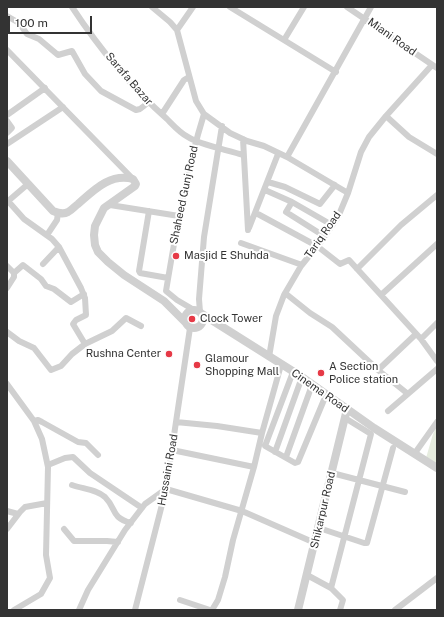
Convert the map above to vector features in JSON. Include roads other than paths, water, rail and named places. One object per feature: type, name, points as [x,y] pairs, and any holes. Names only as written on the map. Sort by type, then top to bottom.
[{"type":"street","name":"Sarafa Bazar","points":[[72,7],[94,38],[129,80],[149,102],[187,137],[243,155]]},
{"type":"street","points":[[152,7],[170,22],[176,30],[196,101],[204,114],[230,133],[288,157],[348,193]]},
{"type":"street","points":[[176,30],[193,7]]},
{"type":"street","points":[[230,7],[336,72]]},
{"type":"street","points":[[284,40],[304,7]]},
{"type":"street","name":"Miani Road","points":[[347,7],[434,66]]},
{"type":"street","points":[[288,157],[371,7]]},
{"type":"street","points":[[7,16],[19,23],[21,28],[28,34],[39,39],[58,56],[72,51],[85,74],[101,91],[136,110],[143,108],[149,102]]},
{"type":"street","points":[[7,50],[133,179],[136,184],[104,208],[95,226],[95,240],[98,252],[124,275],[164,301],[188,325],[196,328],[201,326],[204,320],[199,312],[176,300],[166,291]]},
{"type":"street","name":"Tariq Road","points":[[269,357],[276,316],[285,293],[302,265],[338,217],[369,137],[386,116],[434,66]]},
{"type":"street","points":[[162,114],[184,80],[189,77]]},
{"type":"street","points":[[7,114],[45,88]]},
{"type":"street","points":[[7,144],[63,107]]},
{"type":"street","name":"Shaheed Gunj Road","points":[[164,301],[178,216],[204,114]]},
{"type":"street","points":[[386,116],[409,137],[437,154]]},
{"type":"street","points":[[7,121],[12,128],[7,133]]},
{"type":"street","points":[[199,312],[204,237],[222,126]]},
{"type":"street","points":[[243,139],[248,230],[278,154]]},
{"type":"street","points":[[7,161],[53,211],[58,213],[69,212],[97,187],[106,182],[116,178],[126,177],[133,179]]},
{"type":"street","points":[[268,182],[285,187],[320,204],[335,185]]},
{"type":"street","points":[[28,184],[7,202],[24,219],[59,247],[84,294],[86,314],[76,320],[73,324],[85,344]]},
{"type":"street","points":[[265,190],[292,202],[332,225]]},
{"type":"street","points":[[357,269],[401,226],[437,195]]},
{"type":"street","points":[[292,202],[286,212],[324,236]]},
{"type":"street","points":[[110,205],[178,216]]},
{"type":"street","points":[[149,211],[139,271],[140,273],[168,278]]},
{"type":"street","points":[[47,236],[57,220],[58,213]]},
{"type":"street","points":[[256,213],[317,246],[340,264],[349,260],[419,337],[437,361]]},
{"type":"street","points":[[240,243],[302,265]]},
{"type":"street","points":[[381,294],[437,244]]},
{"type":"street","points":[[43,264],[59,247]]},
{"type":"street","points":[[7,288],[14,276],[14,273],[23,265],[27,266],[42,279],[46,286],[71,302],[84,294]]},
{"type":"street","points":[[7,266],[14,273]]},
{"type":"street","points":[[285,293],[310,313],[332,327],[378,370],[408,394]]},
{"type":"street","points":[[188,325],[185,317],[186,314],[188,312],[199,312]]},
{"type":"street","name":"Cinema Road","points":[[199,312],[302,377],[326,395],[346,413],[415,453],[437,468]]},
{"type":"street","points":[[7,332],[19,341],[34,348],[51,370],[61,366],[72,354],[85,344],[112,331],[126,318],[141,326]]},
{"type":"street","points":[[378,370],[437,323]]},
{"type":"street","name":"Hussaini Road","points":[[135,610],[166,489],[188,325]]},
{"type":"street","points":[[180,600],[211,610],[218,600],[281,365]]},
{"type":"street","points":[[388,411],[437,369]]},
{"type":"street","points":[[293,372],[265,446],[296,463],[299,460],[326,395]]},
{"type":"street","points":[[275,452],[302,377]]},
{"type":"street","points":[[7,384],[34,421],[42,439],[48,465],[46,555],[50,578],[41,594],[14,610]]},
{"type":"street","points":[[286,457],[312,385]]},
{"type":"street","points":[[331,588],[371,434],[346,413]]},
{"type":"street","name":"Shikarpur Road","points":[[298,610],[346,413]]},
{"type":"street","points":[[34,421],[38,420],[78,442],[86,443],[98,455]]},
{"type":"street","points":[[176,422],[217,426],[262,433]]},
{"type":"street","points":[[415,453],[437,422]]},
{"type":"street","points":[[319,528],[367,543],[393,448]]},
{"type":"street","points":[[172,450],[254,467]]},
{"type":"street","points":[[48,465],[65,458],[73,457],[90,473],[142,508]]},
{"type":"street","points":[[332,473],[405,492]]},
{"type":"street","points":[[72,486],[90,490],[104,496],[119,519],[131,523]]},
{"type":"street","points":[[79,610],[88,590],[131,523],[145,504],[166,489],[242,512],[315,543]]},
{"type":"street","points":[[7,529],[25,507],[47,503]]},
{"type":"street","points":[[7,511],[18,514]]},
{"type":"street","points":[[64,529],[76,541],[118,542]]},
{"type":"street","points":[[307,576],[331,588],[343,600],[340,610]]},
{"type":"street","points":[[395,610],[437,578]]},
{"type":"place","name":"Masjid E Shuhda","points":[[176,256]]},
{"type":"place","name":"Clock Tower","points":[[192,319]]},
{"type":"place","name":"Rushna Center","points":[[169,354]]},
{"type":"place","name":"Glamour Shopping Mall","points":[[197,365]]},
{"type":"place","name":"A Section Police station","points":[[321,373]]}]
